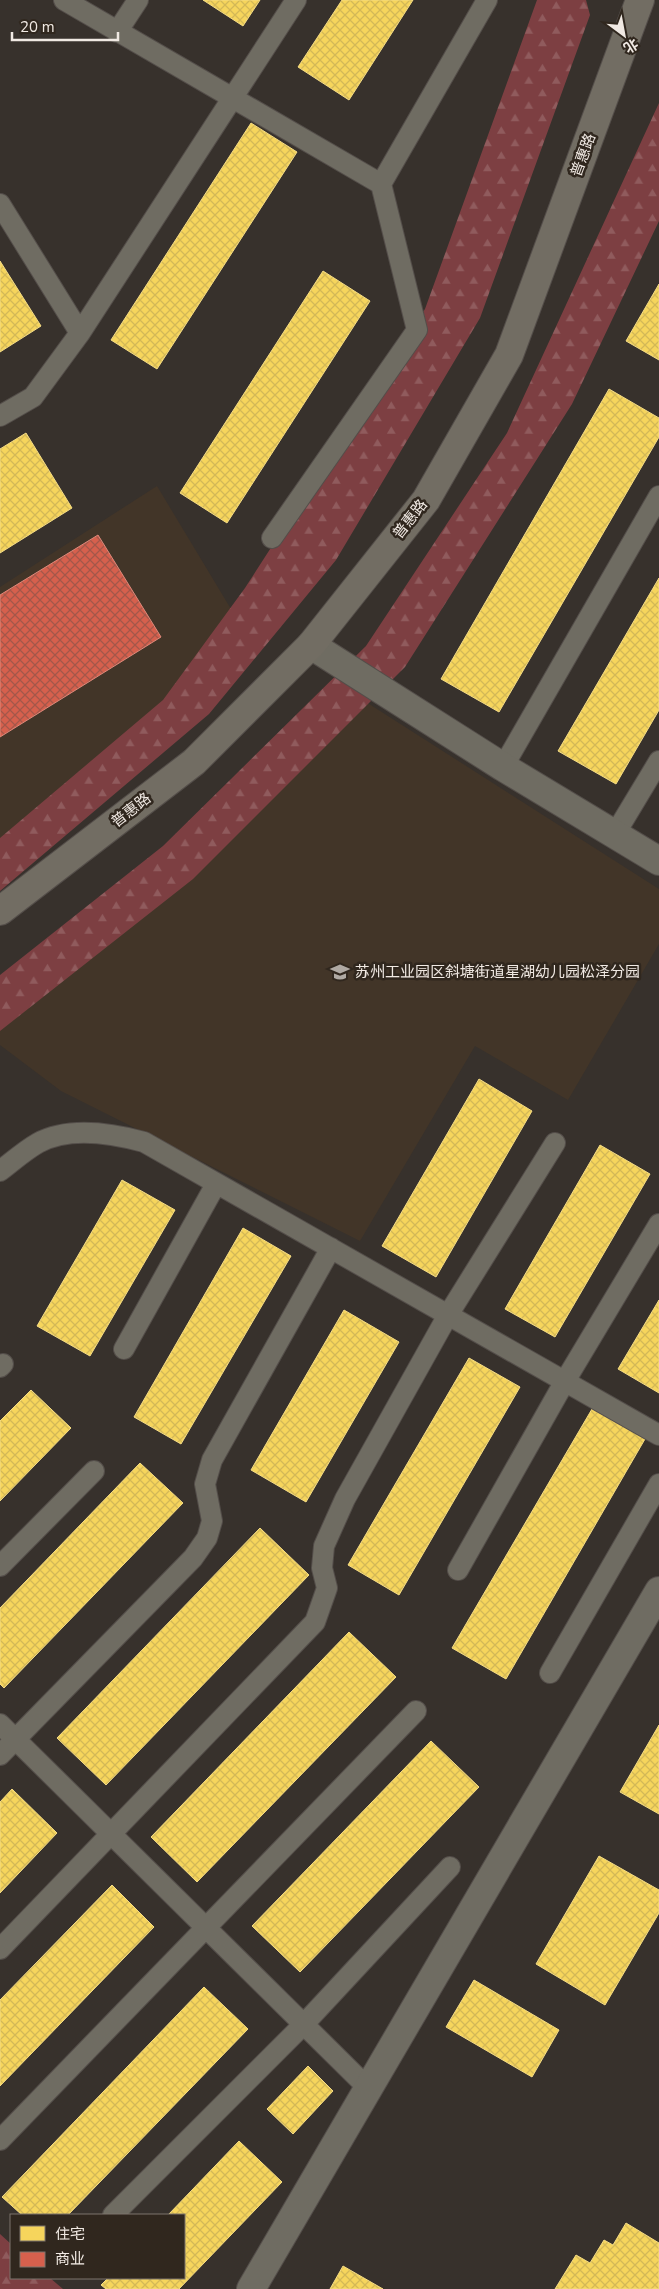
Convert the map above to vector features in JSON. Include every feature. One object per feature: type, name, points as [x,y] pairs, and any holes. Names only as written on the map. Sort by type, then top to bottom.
[{"type":"main road","name":"普惠路","points":[[0,911],[194,762],[311,645],[426,500],[509,355],[640,0]]},
{"type":"street","points":[[311,645],[503,767],[659,861]]},
{"type":"street","points":[[251,2289],[659,1591]]},
{"type":"lane","points":[[64,0],[380,184]]},
{"type":"lane","points":[[118,32],[138,0]]},
{"type":"lane","points":[[0,416],[34,397],[80,333],[296,0]]},
{"type":"lane","points":[[272,538],[417,330],[380,184],[487,0]]},
{"type":"lane","points":[[0,204],[7,229],[80,333]]},
{"type":"lane","points":[[503,767],[659,496]]},
{"type":"lane","points":[[615,834],[659,761]]},
{"type":"lane","points":[[0,1171],[39,1143],[75,1132],[114,1134],[144,1142],[659,1434]]},
{"type":"lane","points":[[0,1949],[315,1622],[327,1588],[322,1568],[324,1546],[345,1499],[448,1315],[555,1143]]},
{"type":"lane","points":[[124,1349],[216,1184]]},
{"type":"lane","points":[[458,1570],[565,1381],[659,1224]]},
{"type":"lane","points":[[0,1755],[193,1558],[207,1538],[212,1521],[205,1484],[212,1460],[331,1248]]},
{"type":"lane","points":[[0,1566],[94,1471]]},
{"type":"lane","points":[[550,1674],[659,1484]]},
{"type":"lane","points":[[0,2140],[207,1929],[416,1711]]},
{"type":"lane","points":[[0,1724],[368,2088]]},
{"type":"lane","points":[[114,2214],[304,2024],[450,1867]]},
{"type":"shaded area","points":[[157,486],[243,629],[0,861],[0,587]]},
{"type":"shaded area","name":"苏州工业园区斜塘街道星湖幼儿园松泽分园","points":[[355,695],[659,889],[659,944],[568,1100],[475,1046],[360,1241],[61,1091],[0,1045],[0,999]]},
{"type":"green space","points":[[537,0],[586,0],[590,15],[480,318],[336,560],[209,714],[0,891],[0,838],[163,700],[245,588],[425,309]]},
{"type":"green space","points":[[659,103],[659,221],[572,404],[405,667],[193,879],[0,1031],[0,975],[163,846],[366,646],[507,433]]},
{"type":"green space","points":[[0,2234],[10,2243],[10,2279],[51,2279],[63,2289],[0,2289]]},
{"type":"building: 住宅","points":[[203,0],[260,0],[243,26]]},
{"type":"building: 住宅","points":[[342,0],[413,0],[349,100],[298,67]]},
{"type":"building: 住宅","points":[[251,123],[297,152],[157,369],[111,340]]},
{"type":"building: 住宅","points":[[0,261],[41,326],[0,352]]},
{"type":"building: 住宅","points":[[323,271],[370,301],[227,523],[180,493]]},
{"type":"building: 住宅","points":[[659,284],[659,360],[626,341]]},
{"type":"building: 住宅","points":[[609,389],[659,418],[659,437],[499,712],[441,679]]},
{"type":"building: 住宅","points":[[26,433],[72,508],[0,553],[0,449]]},
{"type":"building: 住宅","points":[[659,578],[659,710],[616,784],[558,751]]},
{"type":"building: 住宅","points":[[479,1079],[532,1111],[436,1277],[382,1246]]},
{"type":"building: 住宅","points":[[600,1145],[650,1174],[555,1337],[505,1309]]},
{"type":"building: 住宅","points":[[122,1180],[175,1210],[90,1356],[37,1326]]},
{"type":"building: 住宅","points":[[243,1228],[291,1256],[181,1444],[134,1417]]},
{"type":"building: 住宅","points":[[659,1300],[659,1393],[618,1369]]},
{"type":"building: 住宅","points":[[344,1310],[399,1342],[306,1502],[251,1470]]},
{"type":"building: 住宅","points":[[469,1358],[520,1387],[399,1595],[348,1565]]},
{"type":"building: 住宅","points":[[31,1390],[71,1428],[0,1501],[0,1421]]},
{"type":"building: 住宅","points":[[592,1409],[645,1439],[506,1679],[452,1648]]},
{"type":"building: 住宅","points":[[140,1463],[183,1503],[4,1688],[0,1684],[0,1608]]},
{"type":"building: 住宅","points":[[260,1528],[309,1575],[106,1785],[57,1738]]},
{"type":"building: 住宅","points":[[349,1632],[396,1677],[197,1882],[151,1837]]},
{"type":"building: 住宅","points":[[659,1725],[659,1814],[620,1792]]},
{"type":"building: 住宅","points":[[431,1741],[479,1787],[300,1972],[252,1926]]},
{"type":"building: 住宅","points":[[12,1789],[57,1833],[0,1893],[0,1802]]},
{"type":"building: 住宅","points":[[599,1856],[659,1890],[659,1913],[605,2005],[536,1964]]},
{"type":"building: 住宅","points":[[112,1885],[154,1927],[0,2086],[0,2000]]},
{"type":"building: 住宅","points":[[474,1980],[559,2030],[532,2077],[446,2027]]},
{"type":"building: 住宅","points":[[204,1987],[248,2029],[69,2214],[21,2214],[2,2197]]},
{"type":"building: 住宅","points":[[308,2066],[333,2091],[293,2134],[267,2109]]},
{"type":"building: 住宅","points":[[239,2141],[282,2182],[179,2289],[106,2289],[101,2285],[107,2279],[185,2279],[185,2214],[169,2214]]},
{"type":"building: 住宅","points":[[626,2223],[659,2243],[659,2289],[555,2289],[576,2255],[590,2263],[604,2240],[613,2245]]},
{"type":"building: 住宅","points":[[343,2266],[383,2289],[330,2289]]},
{"type":"building: 商业","points":[[98,535],[161,637],[0,737],[0,595]]},
{"type":"place","name":"苏州工业园区斜塘街道星湖幼儿园松泽分园","points":[[340,972]]}]
